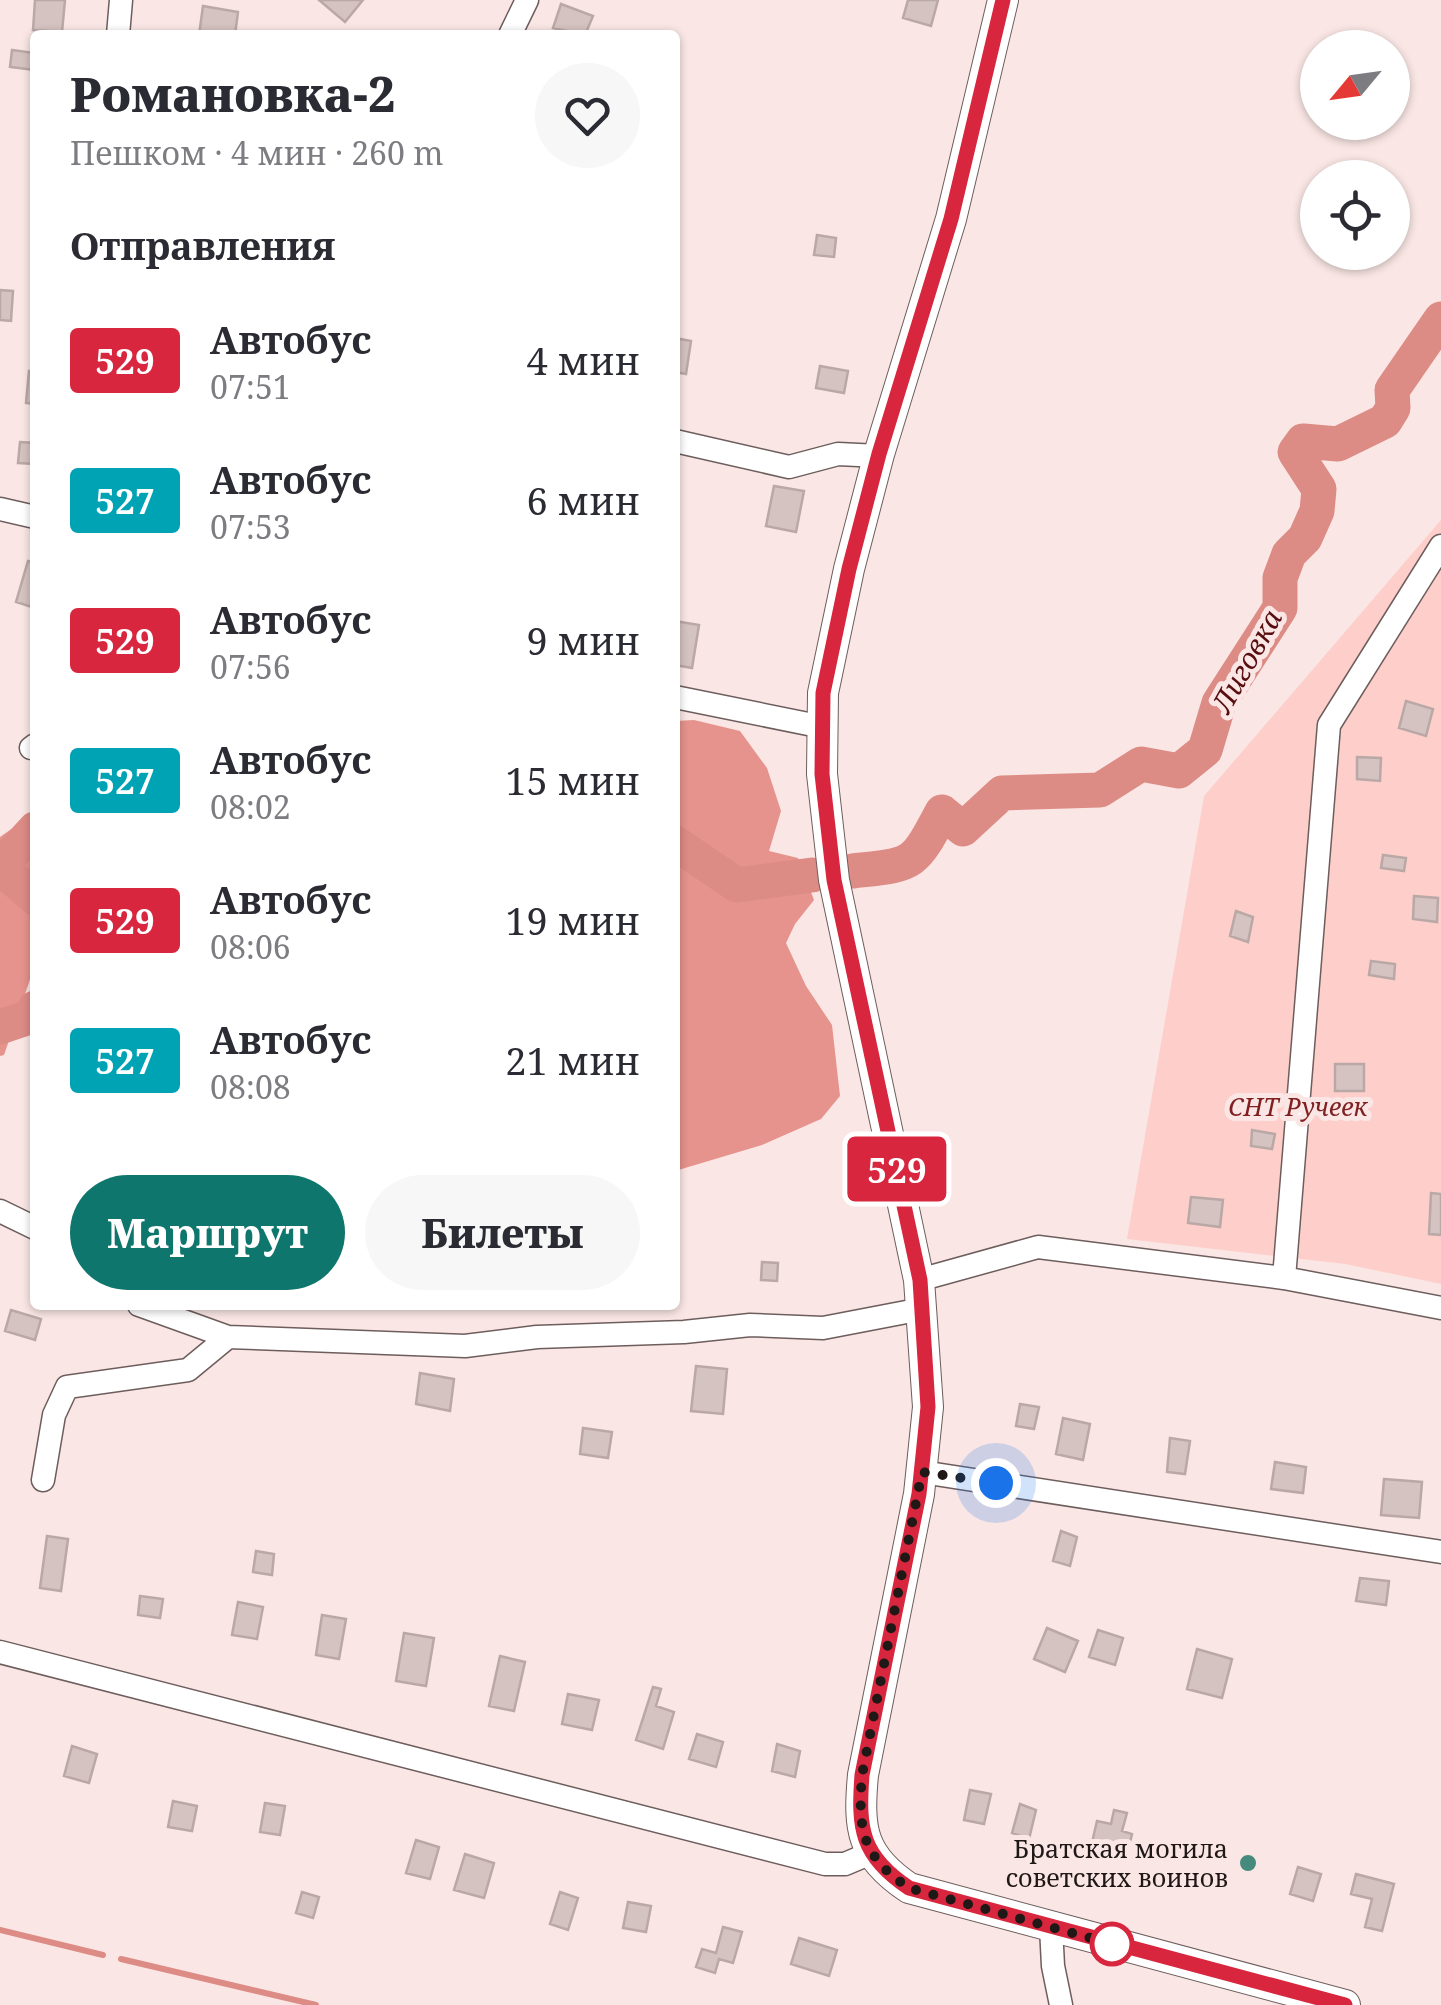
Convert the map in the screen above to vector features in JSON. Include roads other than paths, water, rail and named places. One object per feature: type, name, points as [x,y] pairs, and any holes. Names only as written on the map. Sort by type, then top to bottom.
[{"type":"main road","points":[[1004,0],[951,219],[879,456],[838,611],[823,693],[822,774],[834,880],[921,1294],[928,1407],[922,1472],[862,1775],[858,1820],[871,1853],[884,1872],[909,1888],[1345,2005]]},
{"type":"street","points":[[118,30],[121,0]]},
{"type":"street","points":[[512,30],[527,0]]},
{"type":"street","points":[[680,443],[789,467],[838,454],[879,456]]},
{"type":"street","points":[[0,509],[30,516]]},
{"type":"street","points":[[1284,1278],[1329,725],[1441,546]]},
{"type":"street","points":[[680,699],[823,726]]},
{"type":"street","points":[[0,1211],[30,1226]]},
{"type":"street","points":[[153,1310],[228,1337],[465,1346],[538,1337],[684,1332],[750,1325],[823,1328],[1038,1247],[1284,1278],[1441,1308]]},
{"type":"street","points":[[43,1480],[54,1415],[68,1387],[188,1370],[228,1337]]},
{"type":"street","points":[[922,1472],[1441,1552]]},
{"type":"street","points":[[0,1652],[825,1864],[845,1864],[871,1853]]},
{"type":"street","points":[[1052,1926],[1053,1966],[1062,2005]]},
{"type":"waterway","name":"Лиговка","points":[[853,871],[910,860],[942,812],[963,829],[1002,793],[1100,790],[1141,764],[1179,771],[1205,750],[1219,703],[1280,608],[1280,578],[1289,554],[1305,538],[1317,511],[1319,489],[1295,452],[1303,441],[1338,444],[1385,421],[1393,408],[1392,390],[1441,319]]},
{"type":"waterway","name":"Лиговка","points":[[30,834],[0,867],[30,894]]},
{"type":"waterway","name":"Лиговка","points":[[680,846],[737,885],[812,875]]},
{"type":"waterway","name":"Лиговка","points":[[0,1027],[30,1017]]},
{"type":"waterway","points":[[0,1930],[103,1955]]},
{"type":"waterway","points":[[121,1959],[316,2005]]},
{"type":"place","name":"Братская могила советских воинов","points":[[1248,1863]]},
{"type":"park label","name":"СНТ Ручеек","points":[[1298,1107]]}]
